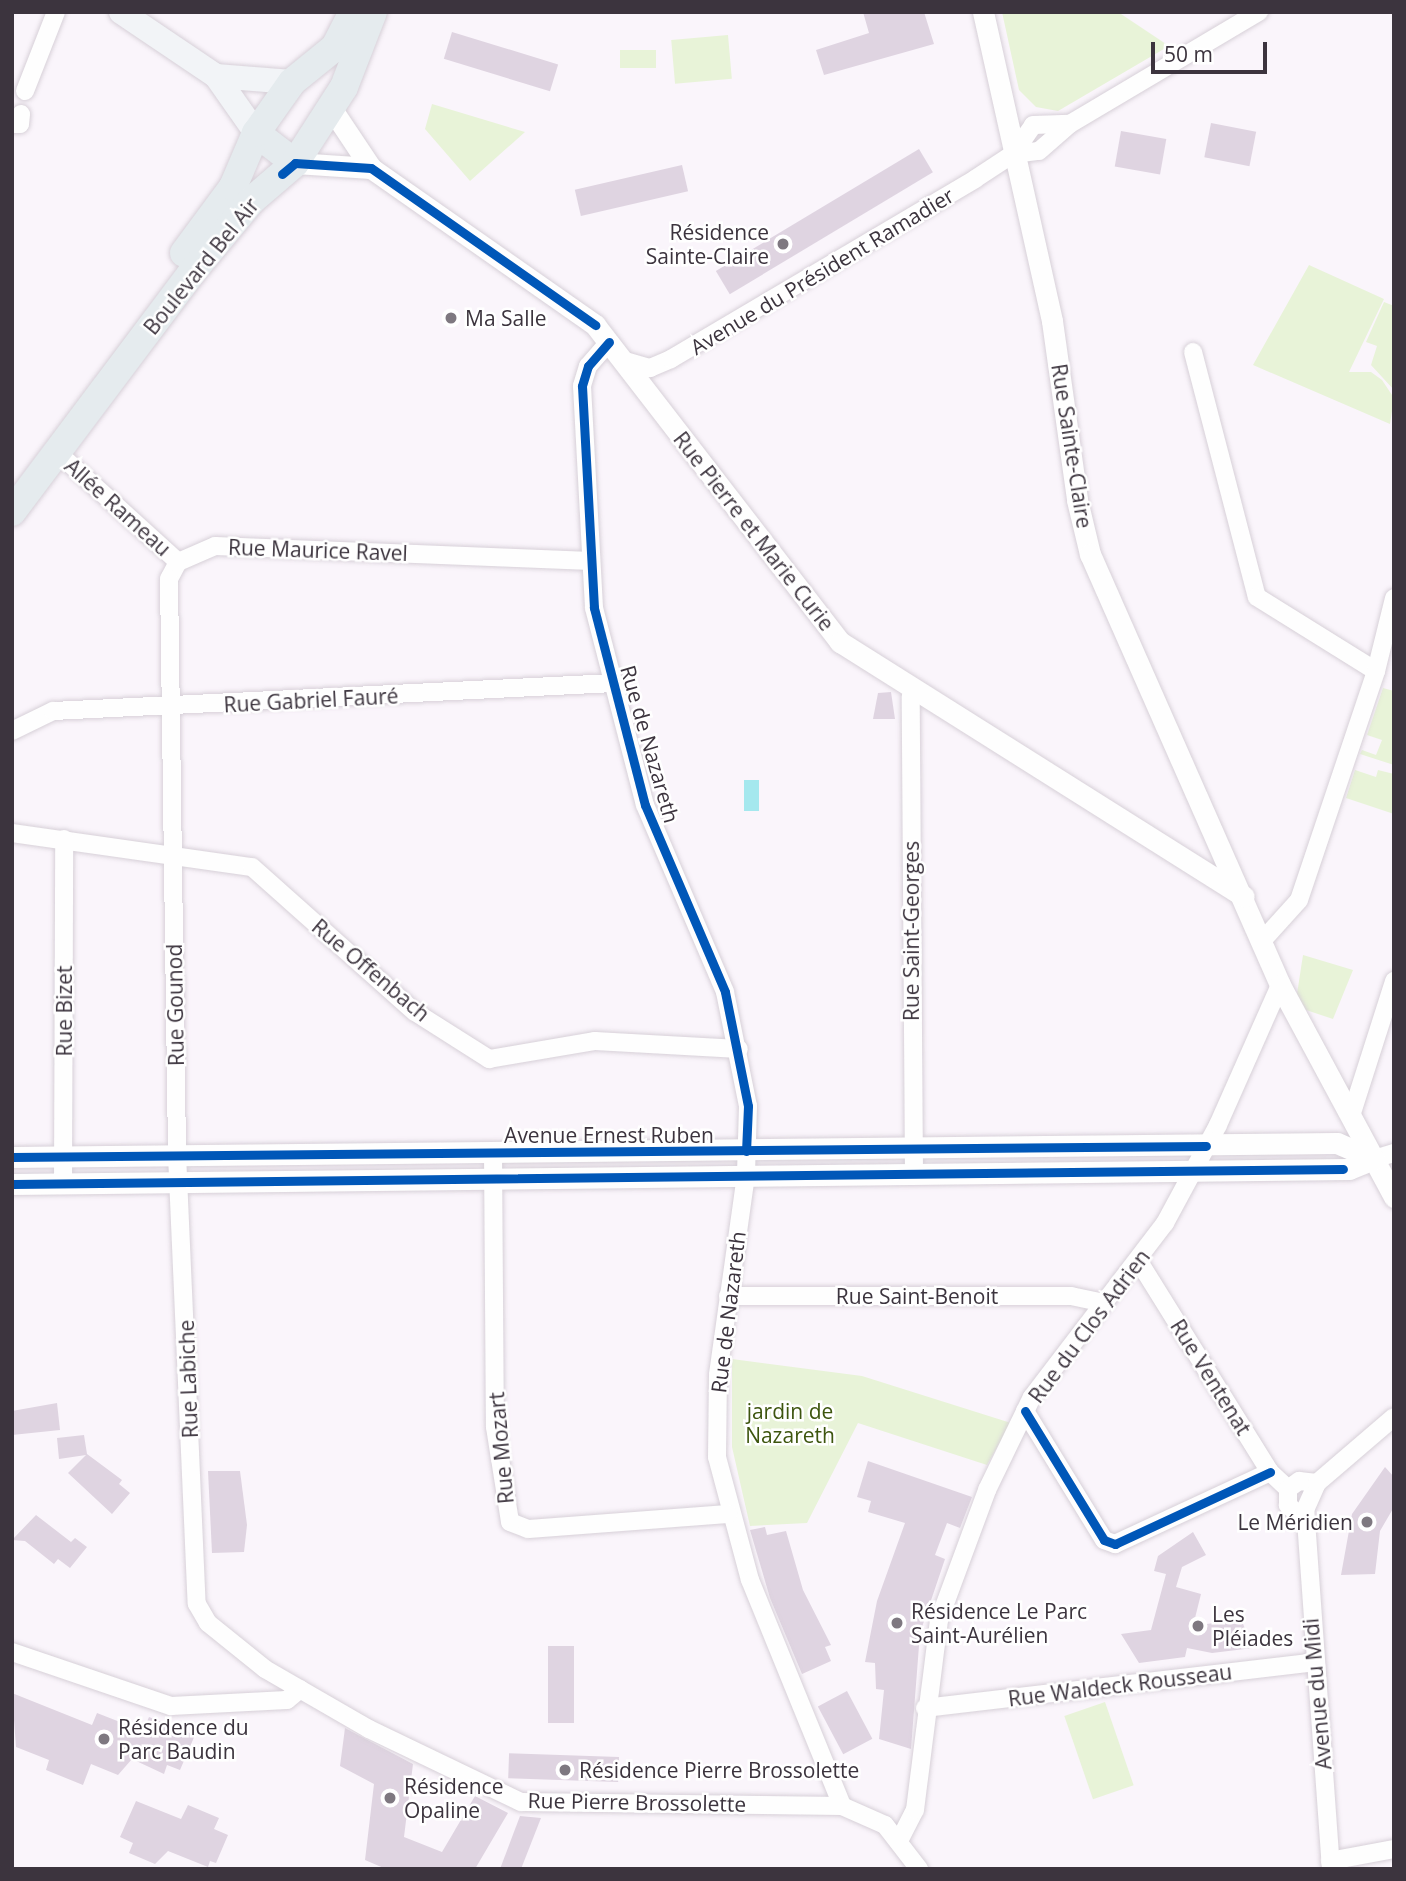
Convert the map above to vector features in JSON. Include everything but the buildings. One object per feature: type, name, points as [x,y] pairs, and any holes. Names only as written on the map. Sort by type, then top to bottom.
[{"type":"main road","name":"Rue Pierre et Marie Curie","points":[[121,12],[216,76],[256,133],[295,163]]},
{"type":"main road","name":"Boulevard Bel Air","points":[[12,482],[233,187],[256,133],[292,82],[335,47],[353,12]]},
{"type":"main road","name":"Boulevard Bel Air","points":[[12,512],[192,272],[251,201],[295,163],[331,108],[373,12]]},
{"type":"main road","name":"Rue Pierre et Marie Curie","points":[[216,76],[292,82],[331,108]]},
{"type":"street","points":[[25,91],[56,12]]},
{"type":"street","name":"Rue Sainte-Claire","points":[[983,12],[1052,321],[1077,500],[1090,554],[1244,896],[1300,1028],[1351,1116],[1384,1156],[1394,1197]]},
{"type":"street","points":[[1013,154],[1034,125],[1070,124],[1259,12]]},
{"type":"street","name":"Rue Pierre et Marie Curie","points":[[331,108],[371,168],[568,301],[610,342],[840,642],[1244,896]]},
{"type":"street","name":"Avenue du Président Ramadier","points":[[625,361],[650,368],[671,359],[1013,154]]},
{"type":"street","points":[[295,163],[371,168]]},
{"type":"street","name":"Rue de Nazareth","points":[[610,342],[588,366],[582,386],[594,608],[645,805],[725,992],[739,1049],[748,1106],[746,1175],[728,1296],[716,1420],[728,1514],[842,1806]]},
{"type":"street","points":[[1194,352],[1257,597],[1376,671]]},
{"type":"street","name":"Allée Rameau","points":[[58,453],[178,562]]},
{"type":"street","name":"Rue Maurice Ravel","points":[[178,562],[215,546],[591,561]]},
{"type":"street","points":[[176,856],[169,579],[178,562]]},
{"type":"street","points":[[1262,942],[1299,900],[1376,671],[1394,598]]},
{"type":"street","name":"Rue Gabriel Fauré","points":[[12,731],[53,712],[613,683]]},
{"type":"street","name":"Rue Saint-Georges","points":[[914,1173],[911,697],[916,690]]},
{"type":"street","name":"Rue Offenbach","points":[[12,833],[252,867],[415,1012],[489,1059],[595,1041],[739,1049]]},
{"type":"street","name":"Rue Bizet","points":[[63,1184],[64,839]]},
{"type":"street","name":"Rue Gounod","points":[[176,856],[177,1154]]},
{"type":"street","points":[[1351,1116],[1394,981]]},
{"type":"street","name":"Rue du Clos Adrien","points":[[899,1842],[915,1810],[925,1708],[939,1620],[986,1490],[1025,1411],[1138,1260],[1194,1170],[1280,985]]},
{"type":"street","name":"Avenue Ernest Ruben","points":[[12,1157],[912,1150],[1337,1143],[1384,1156]]},
{"type":"street","name":"Rue Mozart","points":[[493,1153],[495,1427],[510,1522],[528,1529],[728,1514]]},
{"type":"street","name":"Rue Labiche","points":[[177,1154],[197,1604]]},
{"type":"street","name":"Avenue Ernest Ruben","points":[[12,1184],[1349,1169],[1384,1156]]},
{"type":"street","name":"Rue Ventenat","points":[[1138,1260],[1270,1472],[1288,1489]]},
{"type":"street","name":"Rue Saint-Benoit","points":[[728,1296],[1071,1296],[1104,1303]]},
{"type":"street","points":[[1025,1411],[1104,1539],[1115,1544],[1270,1472]]},
{"type":"street","points":[[1317,1483],[1299,1481],[1288,1489],[1288,1505],[1305,1520],[1317,1483],[1394,1417]]},
{"type":"street","name":"Avenue du Midi","points":[[1305,1520],[1330,1865]]},
{"type":"street","name":"Rue Pierre Brossolette","points":[[197,1604],[208,1623],[300,1689],[369,1729],[521,1802],[842,1806]]},
{"type":"street","points":[[12,1652],[170,1706],[287,1700],[300,1689]]},
{"type":"street","name":"Rue Waldeck Rousseau","points":[[925,1708],[1315,1662]]},
{"type":"street","points":[[842,1806],[869,1814],[899,1842],[919,1869]]},
{"type":"street","points":[[1330,1865],[1394,1849]]},
{"type":"green space","points":[[1002,12],[1118,12],[1169,46],[1058,111],[1036,107],[1019,90]]},
{"type":"green space","points":[[728,35],[732,79],[675,84],[671,40]]},
{"type":"green space","points":[[620,50],[656,50],[656,68],[620,68]]},
{"type":"green space","points":[[432,104],[525,132],[470,181],[425,129]]},
{"type":"green space","points":[[1309,265],[1384,299],[1349,372],[1371,372],[1382,380],[1394,398],[1390,424],[1253,365]]},
{"type":"green space","points":[[1384,302],[1394,306],[1394,390],[1371,365],[1377,346],[1366,342]]},
{"type":"green space","points":[[1383,688],[1394,691],[1394,765],[1360,754],[1362,750],[1376,755],[1382,740],[1367,735]]},
{"type":"green space","points":[[1355,770],[1376,777],[1378,770],[1394,774],[1394,814],[1346,798]]},
{"type":"green space","points":[[1303,955],[1353,970],[1333,1019],[1306,1010],[1297,994]]},
{"type":"green space","name":"jardin de Nazareth","points":[[732,1359],[862,1376],[1011,1423],[987,1465],[858,1423],[807,1523],[750,1526],[732,1447]]},
{"type":"green space","points":[[1105,1702],[1134,1785],[1093,1799],[1064,1716]]},
{"type":"water","points":[[744,780],[759,780],[759,811],[744,811]]},
{"type":"cycle path","points":[[282,174],[295,163],[371,168],[595,325]]},
{"type":"cycle path","points":[[609,342],[588,366],[582,386],[594,608],[645,805],[725,992],[748,1106],[746,1151]]},
{"type":"cycle path","points":[[12,1157],[1206,1146]]},
{"type":"cycle path","points":[[12,1184],[1343,1169]]},
{"type":"cycle path","points":[[1025,1411],[1104,1540],[1115,1544],[1270,1472]]},
{"type":"place","name":"Résidence Sainte-Claire","points":[[783,244]]},
{"type":"place","name":"Ma Salle","points":[[451,318]]},
{"type":"place","name":"Le Méridien","points":[[1367,1522]]},
{"type":"place","name":"Résidence Le Parc Saint-Aurélien","points":[[897,1623]]},
{"type":"place","name":"Les Pléiades","points":[[1198,1626]]},
{"type":"place","name":"Résidence du Parc Baudin","points":[[104,1739]]},
{"type":"place","name":"Résidence Pierre Brossolette","points":[[565,1770]]},
{"type":"place","name":"Résidence Opaline","points":[[390,1798]]}]
